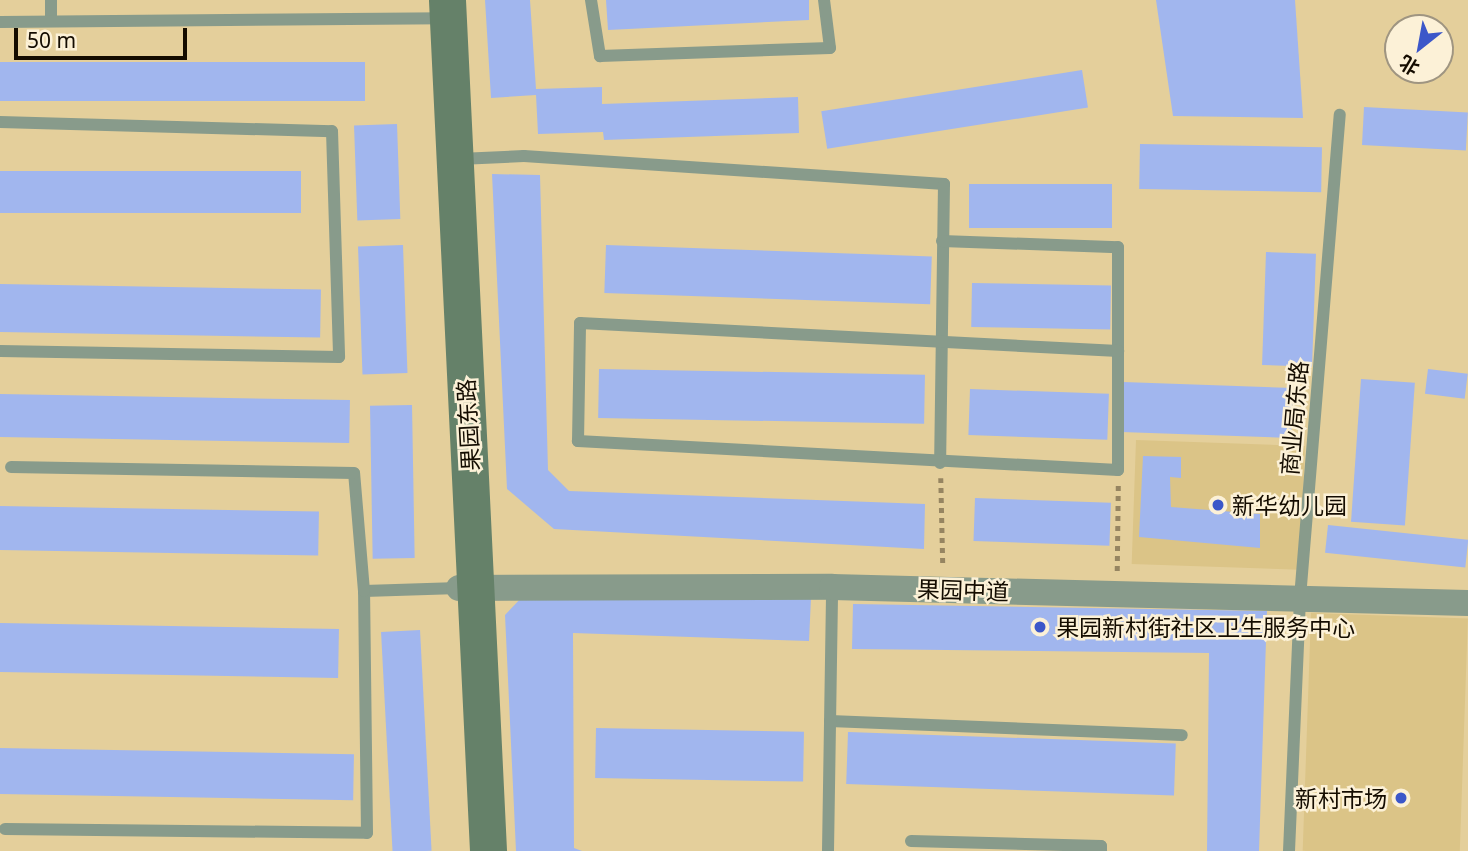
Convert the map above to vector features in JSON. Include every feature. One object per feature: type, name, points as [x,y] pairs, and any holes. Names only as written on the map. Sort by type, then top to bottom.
[{"type":"street","name":"果园东路","points":[[440,9],[468,588],[488,851]]},
{"type":"street","name":"果园中道","points":[[468,588],[832,586],[1468,603]]},
{"type":"street","name":"果园东路","points":[[468,588],[470,851]]},
{"type":"lane","points":[[51,0],[51,21]]},
{"type":"lane","points":[[591,0],[600,56],[830,48],[824,0]]},
{"type":"lane","points":[[0,22],[440,9]]},
{"type":"lane","name":"商业局东路","points":[[1289,851],[1300,598],[1340,115]]},
{"type":"lane","points":[[0,122],[332,131],[339,357],[0,351]]},
{"type":"lane","points":[[448,159],[524,156],[944,184],[940,463]]},
{"type":"lane","points":[[942,241],[1118,247],[1118,351],[1118,470],[940,463],[578,441],[580,323],[1118,351]]},
{"type":"lane","points":[[5,829],[367,833],[363,591],[354,473],[11,467]]},
{"type":"lane","points":[[828,851],[832,586]]},
{"type":"lane","points":[[363,591],[468,588]]},
{"type":"lane","points":[[830,721],[1182,735]]},
{"type":"lane","points":[[911,841],[1101,846],[1101,851]]},
{"type":"path","points":[[940,463],[944,589]]},
{"type":"path","points":[[1117,594],[1118,470]]},
{"type":"shaded area","name":"新华幼儿园","points":[[1136,440],[1305,446],[1301,570],[1132,564]]},
{"type":"shaded area","name":"新村市场","points":[[1311,613],[1468,618],[1460,851],[1303,851]]},
{"type":"building","points":[[485,0],[530,0],[536,89],[602,87],[602,104],[798,97],[799,133],[604,140],[603,132],[538,134],[536,95],[491,98]]},
{"type":"building","points":[[606,0],[809,0],[809,20],[608,30]]},
{"type":"building","points":[[1156,0],[1295,0],[1303,118],[1173,116]]},
{"type":"building","points":[[0,62],[365,62],[365,101],[0,101]]},
{"type":"building","points":[[1082,70],[1088,108],[827,149],[821,111]]},
{"type":"building","points":[[1364,107],[1468,112],[1466,150],[1362,145]]},
{"type":"building","points":[[397,124],[400,219],[357,220],[354,126]]},
{"type":"building","points":[[1140,144],[1322,147],[1321,192],[1139,189]]},
{"type":"building","points":[[0,171],[301,171],[301,213],[0,213]]},
{"type":"building","points":[[492,174],[540,175],[548,470],[569,491],[925,504],[924,549],[554,529],[507,489]]},
{"type":"building","points":[[969,184],[1112,184],[1112,228],[969,228]]},
{"type":"building","points":[[403,245],[407,373],[362,374],[358,247]]},
{"type":"building","points":[[606,245],[932,256],[930,304],[604,293]]},
{"type":"building","points":[[1266,252],[1316,254],[1312,367],[1262,365]]},
{"type":"building","points":[[972,283],[1111,285],[1110,329],[971,327]]},
{"type":"building","points":[[0,284],[321,290],[320,338],[0,332]]},
{"type":"building","points":[[599,369],[925,375],[924,424],[598,418]]},
{"type":"building","points":[[1428,369],[1468,374],[1465,399],[1425,394]]},
{"type":"building","points":[[1361,379],[1415,383],[1405,525],[1351,522]]},
{"type":"building","points":[[1123,382],[1293,388],[1291,438],[1121,432]]},
{"type":"building","points":[[970,389],[1109,394],[1107,440],[968,435]]},
{"type":"building","points":[[0,394],[350,400],[349,443],[0,437]]},
{"type":"building","points":[[412,405],[415,558],[373,559],[370,406]]},
{"type":"building","points":[[1143,456],[1181,457],[1181,478],[1170,477],[1171,507],[1260,514],[1260,548],[1139,537]]},
{"type":"building","points":[[975,498],[1111,503],[1109,546],[973,541]]},
{"type":"building","points":[[0,506],[319,512],[318,556],[0,550]]},
{"type":"building","points":[[1328,525],[1468,540],[1465,568],[1325,553]]},
{"type":"building","points":[[525,594],[811,598],[809,641],[573,633],[574,848],[582,851],[516,851],[505,615]]},
{"type":"building","points":[[853,604],[1267,611],[1259,851],[1207,851],[1209,653],[852,649]]},
{"type":"building","points":[[0,623],[339,629],[338,678],[0,672]]},
{"type":"building","points":[[420,630],[432,851],[393,851],[381,632]]},
{"type":"building","points":[[596,728],[804,732],[803,782],[595,778]]},
{"type":"building","points":[[848,732],[1176,743],[1174,795],[846,784]]},
{"type":"building","points":[[0,748],[354,754],[353,800],[0,794]]},
{"type":"place","name":"新华幼儿园","points":[[1218,505]]},
{"type":"place","name":"果园新村街社区卫生服务中心","points":[[1040,627]]},
{"type":"place","name":"新村市场","points":[[1401,798]]}]
